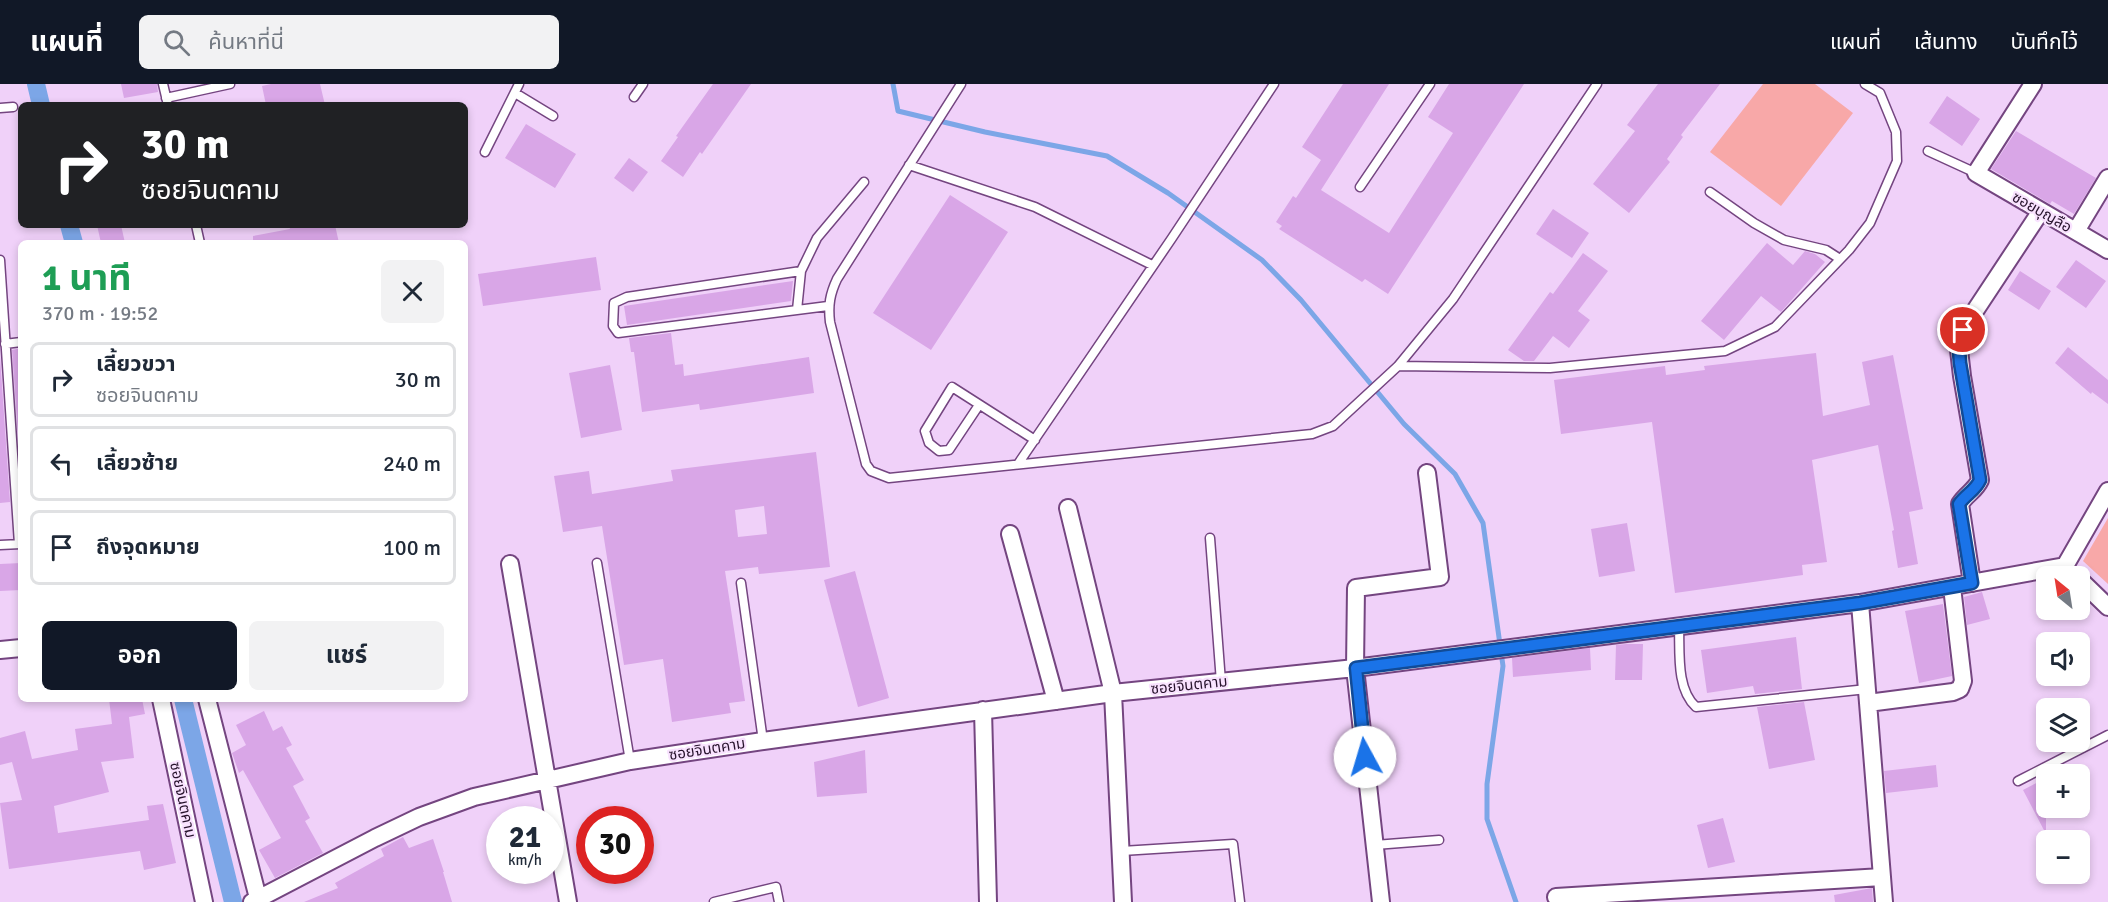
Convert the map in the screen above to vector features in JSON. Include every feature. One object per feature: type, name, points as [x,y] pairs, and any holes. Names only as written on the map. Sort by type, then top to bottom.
[{"type":"street","points":[[1976,173],[2033,84]]},
{"type":"street","name":"ซอยบุญลือ","points":[[1976,173],[2108,250]]},
{"type":"street","points":[[2076,231],[2108,178]]},
{"type":"street","points":[[1972,583],[1959,504],[1965,496],[1975,490],[1980,480],[1959,350],[1963,330],[2041,211]]},
{"type":"street","points":[[1381,902],[1356,668],[1356,588],[1440,577],[1427,473]]},
{"type":"street","name":"ซอยจินตคาม","points":[[2072,566],[2108,491]]},
{"type":"street","points":[[1068,508],[1113,693],[1123,902]]},
{"type":"street","points":[[1010,534],[1056,701]]},
{"type":"street","points":[[510,564],[568,902]]},
{"type":"street","name":"ซอยจินตคาม","points":[[256,901],[375,837],[419,817],[474,797],[630,762],[983,710],[1113,693],[1356,668],[1679,627],[1860,603],[1972,583],[2036,575]]},
{"type":"street","points":[[1867,696],[1953,692],[1960,689],[1963,681],[1952,587]]},
{"type":"street","points":[[2090,590],[2108,607]]},
{"type":"street","points":[[1860,603],[1884,902]]},
{"type":"street","points":[[0,650],[18,648]]},
{"type":"street","name":"ซอยจินตคาม","points":[[162,702],[204,902]]},
{"type":"street","points":[[208,702],[256,901]]},
{"type":"street","points":[[983,710],[988,902]]},
{"type":"street","points":[[1556,897],[1882,877]]},
{"type":"lane","points":[[163,84],[167,101],[230,84]]},
{"type":"lane","points":[[485,152],[519,84]]},
{"type":"lane","points":[[634,97],[643,84]]},
{"type":"lane","points":[[961,84],[837,279],[828,306],[866,464],[871,471],[889,478],[1312,434],[1332,426],[1398,366],[1453,299],[1597,84]]},
{"type":"lane","points":[[1018,464],[1274,84]]},
{"type":"lane","points":[[1360,187],[1430,84]]},
{"type":"lane","points":[[1398,366],[1550,368],[1725,351],[1775,327],[1870,224],[1897,161],[1896,132],[1880,93],[1865,84]]},
{"type":"lane","points":[[515,93],[553,116]]},
{"type":"lane","points":[[0,108],[13,107]]},
{"type":"lane","points":[[1928,152],[1976,173]]},
{"type":"lane","points":[[909,165],[1035,207],[1152,265]]},
{"type":"lane","points":[[796,310],[801,272],[817,238],[864,182]]},
{"type":"lane","points":[[1710,192],[1754,223],[1784,240],[1826,250],[1839,259]]},
{"type":"lane","points":[[0,260],[2,322],[18,517]]},
{"type":"lane","points":[[801,272],[627,297],[614,303],[613,326],[618,333],[828,306]]},
{"type":"lane","points":[[5,344],[18,342]]},
{"type":"lane","points":[[979,405],[949,450],[939,451],[929,443],[925,431],[952,387],[1035,440]]},
{"type":"lane","points":[[1210,538],[1221,682]]},
{"type":"lane","points":[[0,545],[18,544]]},
{"type":"lane","points":[[597,563],[630,762]]},
{"type":"lane","points":[[741,583],[763,741]]},
{"type":"lane","points":[[1679,627],[1682,679],[1687,699],[1696,707],[1867,696]]},
{"type":"lane","points":[[2018,781],[2108,735]]},
{"type":"lane","points":[[1375,845],[1439,840]]},
{"type":"lane","points":[[1122,851],[1233,844],[1240,902]]},
{"type":"lane","points":[[714,902],[776,887],[778,902]]},
{"type":"shaded area","points":[[1763,84],[1815,84],[1853,113],[1781,206],[1710,152]]},
{"type":"shaded area","points":[[2108,518],[2108,584],[2083,561]]},
{"type":"building","points":[[121,84],[157,84],[158,92],[124,98]]},
{"type":"building","points":[[320,84],[324,102],[265,102],[262,86]]},
{"type":"building","points":[[713,84],[751,84],[683,177],[661,161]]},
{"type":"building","points":[[1343,84],[1389,84],[1321,190],[1389,233],[1453,133],[1428,117],[1449,84],[1524,84],[1388,294],[1365,279],[1362,282],[1279,229],[1282,226],[1276,222],[1293,196],[1296,198],[1321,160],[1302,147]]},
{"type":"building","points":[[1658,84],[1720,84],[1681,135],[1683,137],[1667,159],[1670,162],[1629,213],[1593,184],[1635,131],[1627,125]]},
{"type":"building","points":[[1947,96],[1980,119],[1962,146],[1929,123]]},
{"type":"building","points":[[526,124],[576,154],[555,188],[505,158]]},
{"type":"building","points":[[2016,131],[2096,178],[2074,214],[2052,201],[2050,204],[1991,169]]},
{"type":"building","points":[[629,158],[648,172],[633,192],[614,178]]},
{"type":"building","points":[[950,195],[1008,232],[931,350],[873,313]]},
{"type":"building","points":[[1553,209],[1589,233],[1572,258],[1536,234]]},
{"type":"building","points":[[98,228],[122,228],[124,240],[100,240]]},
{"type":"building","points":[[336,228],[338,240],[253,240],[253,236],[290,229]]},
{"type":"building","points":[[1767,243],[1793,265],[1805,251],[1815,254],[1825,262],[1781,312],[1761,296],[1724,340],[1701,321]]},
{"type":"building","points":[[1583,253],[1608,271],[1578,311],[1590,320],[1569,348],[1553,336],[1534,361],[1524,361],[1508,350],[1550,292],[1553,294]]},
{"type":"building","points":[[596,257],[601,290],[483,306],[478,274]]},
{"type":"building","points":[[2076,260],[2106,281],[2086,308],[2056,287]]},
{"type":"building","points":[[2020,271],[2051,291],[2039,310],[2008,290]]},
{"type":"building","points":[[793,281],[791,301],[627,325],[624,306]]},
{"type":"building","points":[[671,333],[675,365],[683,364],[684,376],[809,357],[814,393],[700,410],[699,404],[642,412],[634,352],[631,352],[629,338]]},
{"type":"building","points":[[2068,347],[2108,380],[2108,404],[2092,392],[2091,394],[2055,363]]},
{"type":"building","points":[[18,349],[18,435],[12,350]]},
{"type":"building","points":[[1816,353],[1823,416],[1870,405],[1862,362],[1893,355],[1923,509],[1909,512],[1918,564],[1898,568],[1892,531],[1894,530],[1878,445],[1812,460],[1827,562],[1802,565],[1803,575],[1675,593],[1652,422],[1561,434],[1554,380],[1665,366],[1666,375],[1705,370],[1704,366]]},
{"type":"building","points":[[0,356],[10,502],[0,503]]},
{"type":"building","points":[[610,365],[622,430],[581,438],[569,373]]},
{"type":"building","points":[[816,452],[830,567],[759,574],[758,567],[725,571],[745,701],[729,703],[731,713],[672,722],[663,659],[624,665],[602,526],[563,532],[554,476],[589,471],[592,494],[673,481],[671,470]],"holes":[[[764,506],[767,534],[738,537],[735,510]]]},
{"type":"building","points":[[1627,523],[1635,571],[1599,577],[1591,529]]},
{"type":"building","points":[[18,563],[18,590],[0,591],[0,564]]},
{"type":"building","points":[[855,571],[889,698],[858,707],[824,580]]},
{"type":"building","points":[[1982,592],[1990,619],[1967,625],[1964,597]]},
{"type":"building","points":[[1943,604],[1952,676],[1919,683],[1905,611]]},
{"type":"building","points":[[1796,637],[1802,689],[1755,694],[1753,686],[1707,693],[1701,650]]},
{"type":"building","points":[[1643,644],[1642,680],[1615,680],[1616,645]]},
{"type":"building","points":[[1590,648],[1591,670],[1513,677],[1512,658]]},
{"type":"building","points":[[109,702],[143,702],[145,714],[129,717],[134,758],[101,762],[109,792],[54,806],[58,833],[149,820],[147,806],[163,804],[176,863],[144,870],[140,851],[9,869],[0,803],[22,800],[12,762],[0,765],[0,738],[25,731],[32,759],[78,750],[75,729],[112,724]]},
{"type":"building","points":[[1804,702],[1815,760],[1769,769],[1757,707]]},
{"type":"building","points":[[264,711],[273,731],[282,726],[292,745],[286,748],[304,780],[293,786],[310,818],[305,821],[323,853],[275,878],[259,850],[281,838],[243,770],[239,773],[232,753],[246,745],[236,725]]},
{"type":"building","points":[[865,750],[867,793],[817,797],[814,762]]},
{"type":"building","points":[[1936,765],[1938,787],[1886,793],[1884,771]]},
{"type":"building","points":[[2036,783],[2036,815],[2023,790]]},
{"type":"building","points":[[1723,818],[1735,862],[1708,868],[1697,825]]},
{"type":"building","points":[[2038,818],[2046,818],[2046,830]]},
{"type":"building","points":[[403,837],[409,848],[433,839],[452,902],[304,902],[338,888],[335,883],[384,856],[381,849]]},
{"type":"building","points":[[1872,888],[1873,902],[1835,902],[1834,895]]},
{"type":"waterway","points":[[36,84],[40,102]]},
{"type":"waterway","points":[[893,84],[898,111],[985,132],[1107,156],[1168,193],[1262,260],[1301,300],[1404,424],[1455,474],[1483,523],[1503,666],[1487,784],[1487,819],[1516,902]]},
{"type":"waterway","points":[[70,228],[73,240]]},
{"type":"waterway","points":[[184,702],[233,902]]},
{"type":"route","points":[[1365,757],[1356,668],[1860,603],[1972,583],[1959,504],[1965,496],[1975,490],[1980,480],[1960,363],[1959,350],[1963,330]]}]
